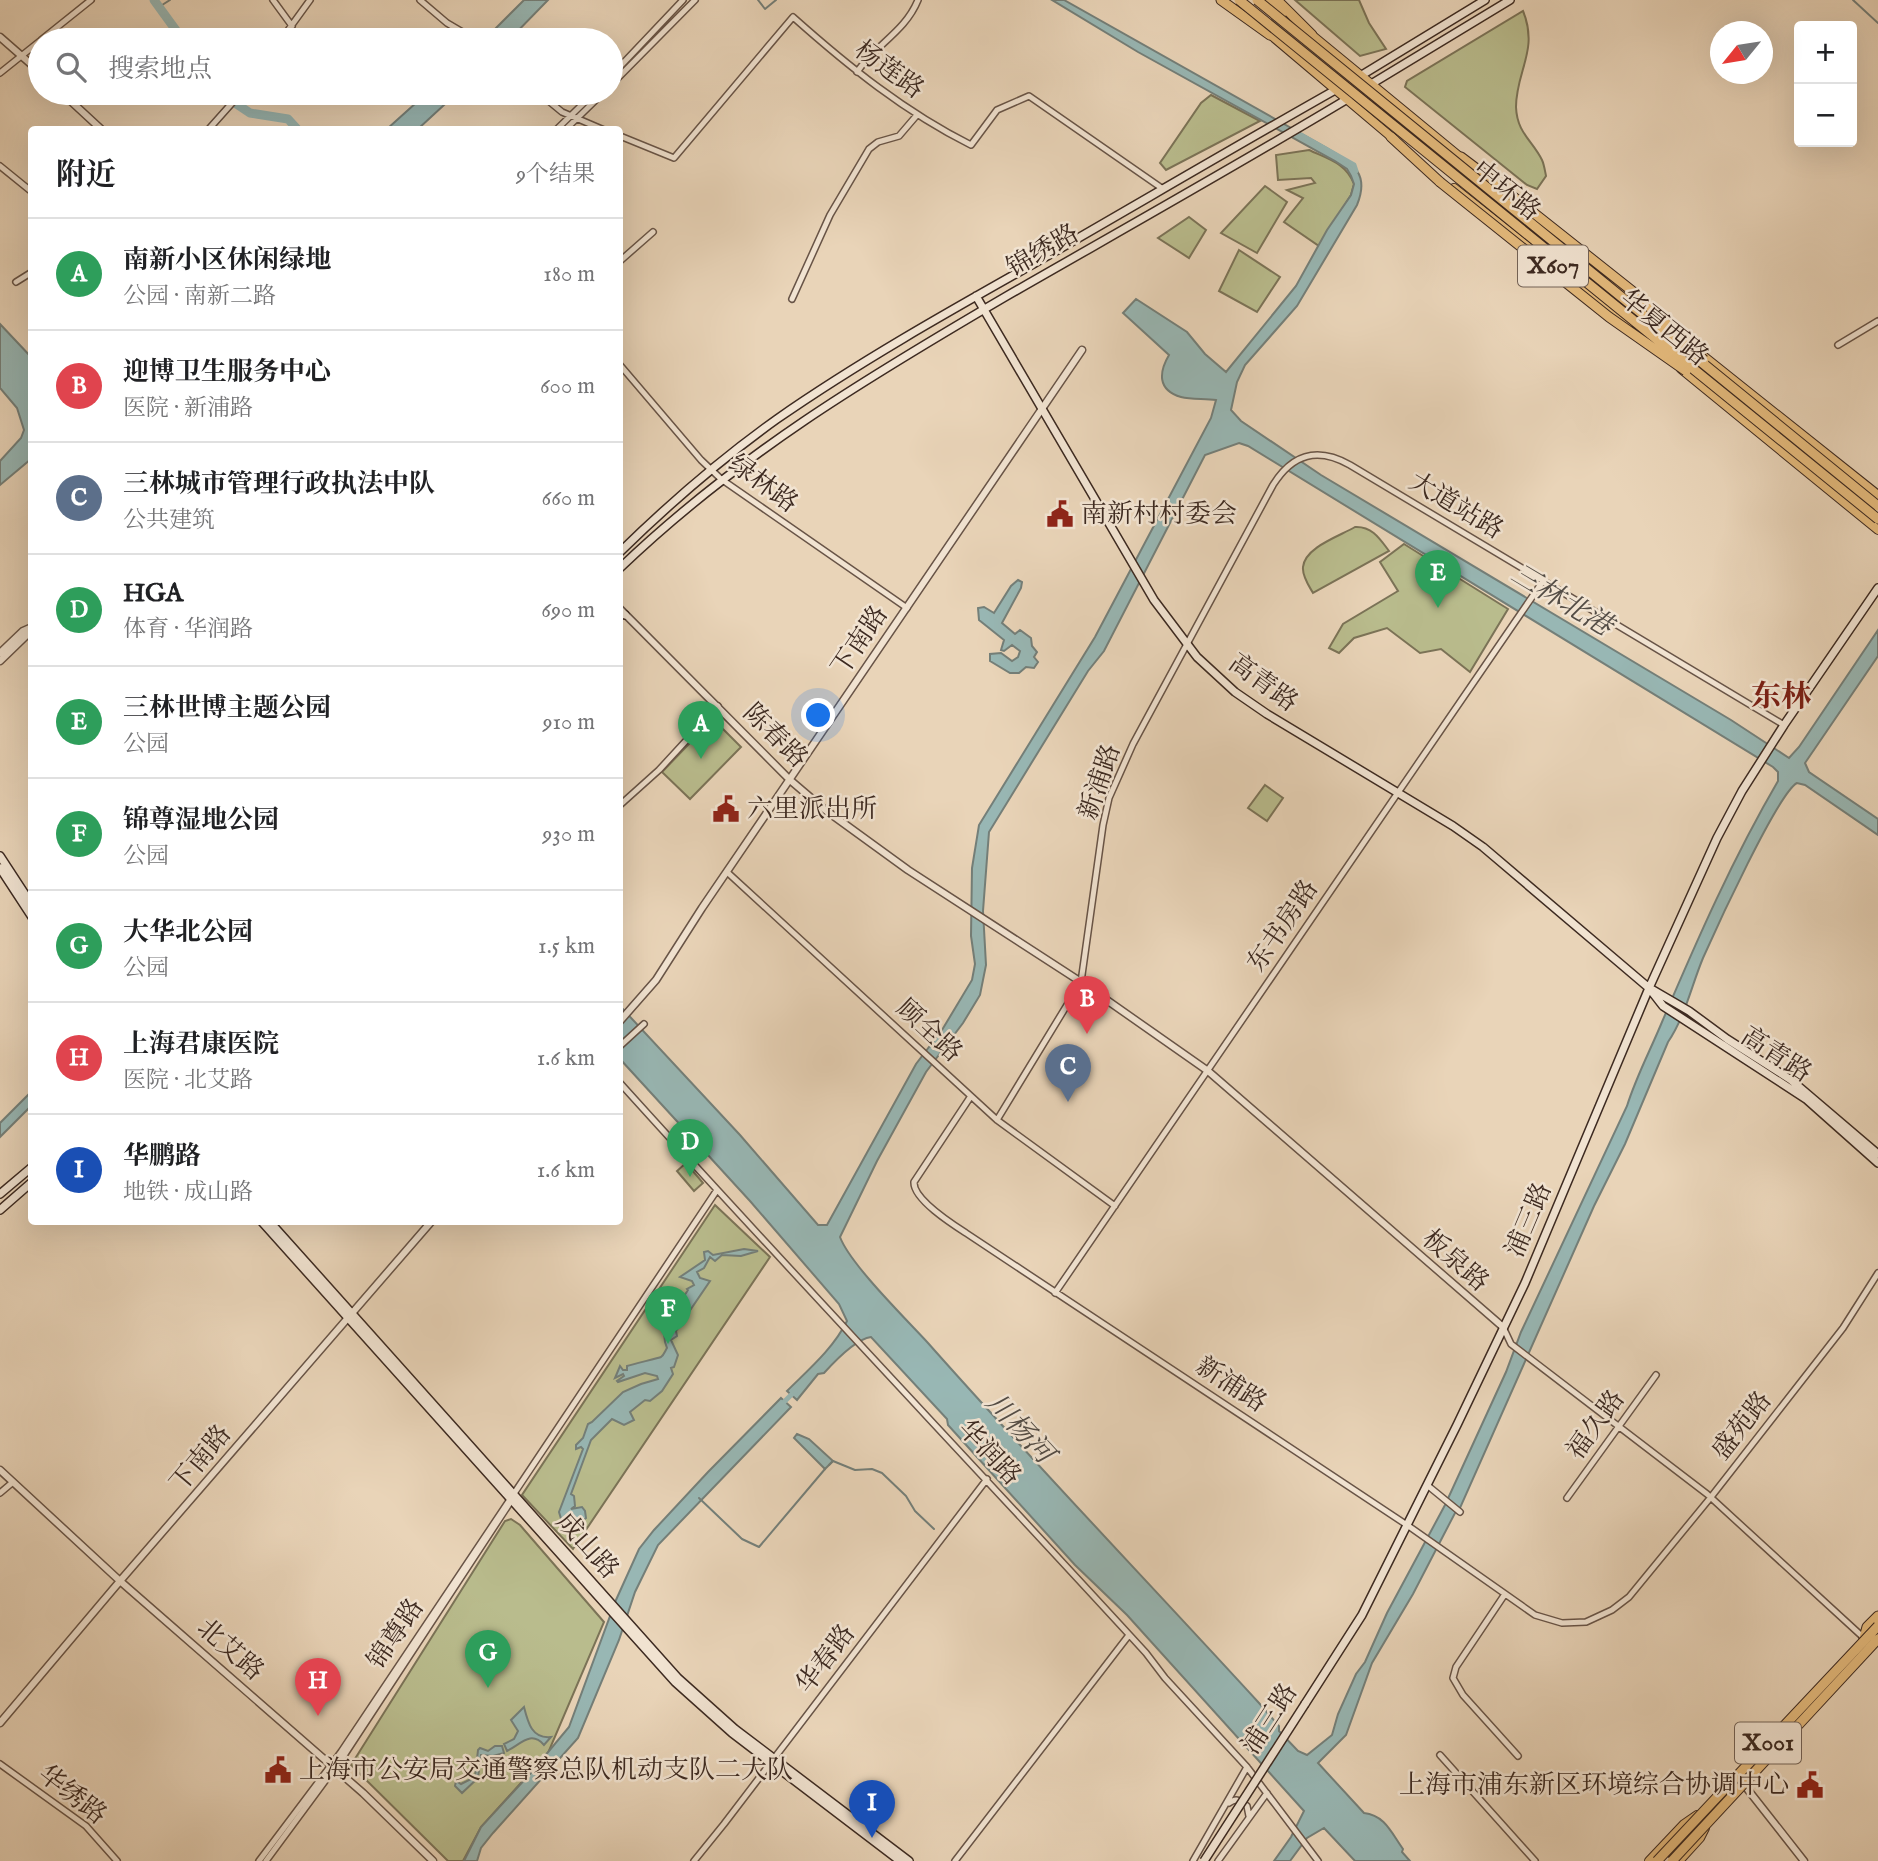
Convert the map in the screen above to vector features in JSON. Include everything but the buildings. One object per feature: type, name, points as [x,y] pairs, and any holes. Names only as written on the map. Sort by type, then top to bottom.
[{"type":"highway","name":"中环路","points":[[1239,0],[1727,391],[1878,506]]},
{"type":"highway","name":"中环路","points":[[1256,0],[1878,519]]},
{"type":"highway","points":[[1225,1],[1270,35]]},
{"type":"highway","points":[[1281,2],[1312,35]]},
{"type":"highway","points":[[1391,136],[1440,182],[1609,317],[1663,355],[1727,391]]},
{"type":"highway","points":[[1461,157],[1636,294],[1684,339],[1727,391]]},
{"type":"highway","points":[[1874,1644],[1867,1627],[1878,1615]]},
{"type":"highway","name":"X001","points":[[1657,1861],[1878,1625]]},
{"type":"highway","name":"X001","points":[[1672,1861],[1874,1644]]},
{"type":"main road","name":"华夏西路","points":[[1270,0],[1594,270],[1878,495]]},
{"type":"main road","name":"锦绣路","points":[[623,549],[653,519],[711,470],[776,420],[839,378],[976,296],[1362,75],[1485,0]]},
{"type":"main road","name":"锦绣路","points":[[623,565],[659,530],[721,479],[845,392],[1315,118],[1510,0]]},
{"type":"main road","name":"华夏西路","points":[[1270,35],[1878,530]]},
{"type":"main road","name":"高青路","points":[[976,296],[1144,584],[1186,645],[1221,681],[1250,703],[1483,847],[1649,988],[1663,1006],[1806,1099],[1878,1163]]},
{"type":"main road","name":"浦三路","points":[[1204,1861],[1362,1615],[1427,1486],[1525,1283],[1649,988],[1717,838],[1784,725],[1878,588]]},
{"type":"main road","points":[[0,856],[28,899]]},
{"type":"main road","points":[[0,868],[28,911]]},
{"type":"main road","name":"高青路","points":[[1649,988],[1689,1011],[1791,1080],[1878,1154]]},
{"type":"main road","points":[[0,1194],[28,1170]]},
{"type":"main road","points":[[0,1210],[28,1186]]},
{"type":"main road","name":"成山路","points":[[265,1225],[350,1316]]},
{"type":"main road","name":"成山路","points":[[273,1225],[350,1316],[627,1626],[706,1704],[772,1761],[900,1861]]},
{"type":"main road","name":"X001","points":[[1649,1861],[1684,1824],[1693,1819],[1874,1644],[1878,1625]]},
{"type":"main road","name":"X001","points":[[1679,1861],[1700,1838],[1704,1829],[1874,1644],[1878,1632]]},
{"type":"main road","name":"成山路","points":[[772,1761],[909,1861]]},
{"type":"street","points":[[55,28],[91,0]]},
{"type":"street","points":[[273,0],[292,26],[310,0]]},
{"type":"street","points":[[420,0],[456,28]]},
{"type":"street","points":[[623,63],[683,0]]},
{"type":"street","points":[[623,73],[695,0]]},
{"type":"street","points":[[857,72],[907,21],[918,0]]},
{"type":"street","name":"杨莲路","points":[[623,137],[674,158],[793,17],[857,72],[917,115],[971,145],[997,110],[1029,96],[1163,189]]},
{"type":"street","points":[[0,37],[28,61]]},
{"type":"street","points":[[0,74],[28,49]]},
{"type":"street","points":[[75,105],[98,126]]},
{"type":"street","points":[[211,126],[230,105]]},
{"type":"street","points":[[554,105],[562,112],[594,126]]},
{"type":"street","points":[[568,126],[585,105]]},
{"type":"street","points":[[562,126],[590,105]]},
{"type":"street","points":[[792,299],[830,215],[869,149],[874,144],[900,135],[917,115]]},
{"type":"street","points":[[0,166],[28,189]]},
{"type":"street","points":[[623,258],[653,232]]},
{"type":"street","points":[[16,282],[28,274]]},
{"type":"street","points":[[1838,345],[1878,321]]},
{"type":"street","name":"下南路","points":[[623,1018],[661,972],[1082,350]]},
{"type":"street","name":"绿林路","points":[[623,368],[721,479],[906,608]]},
{"type":"street","name":"大道站路","points":[[1284,470],[1300,458],[1322,455],[1342,461],[1784,725]]},
{"type":"street","name":"新浦路","points":[[997,1120],[1081,982],[1109,798],[1133,744],[1273,485],[1284,470]]},
{"type":"street","name":"东书房路","points":[[1055,1293],[1544,581]]},
{"type":"street","name":"陈春路","points":[[623,614],[790,780],[858,835],[986,921]]},
{"type":"street","points":[[0,653],[23,631],[28,630]]},
{"type":"street","points":[[0,661],[28,633]]},
{"type":"street","points":[[623,802],[659,770],[718,706]]},
{"type":"street","name":"顾全路","points":[[727,872],[997,1120],[1115,1206]]},
{"type":"street","name":"板泉路","points":[[986,921],[1081,982],[1208,1071],[1503,1327],[1515,1348],[1711,1497],[1874,1644]]},
{"type":"street","points":[[623,1043],[644,1024]]},
{"type":"street","name":"华润路","points":[[623,1086],[1129,1635],[1247,1767],[1318,1861]]},
{"type":"street","name":"新浦路","points":[[971,1096],[914,1182],[915,1191],[958,1228],[1407,1525],[1535,1615],[1562,1623],[1586,1622],[1612,1610],[1629,1597]]},
{"type":"street","name":"锦尊路","points":[[266,1861],[333,1767],[717,1190]]},
{"type":"street","name":"下南路","points":[[0,1723],[428,1225]]},
{"type":"street","name":"盛苑路","points":[[1629,1597],[1843,1328],[1878,1273]]},
{"type":"street","name":"福久路","points":[[1567,1498],[1656,1375]]},
{"type":"street","name":"北艾路","points":[[0,1470],[120,1581],[333,1767],[433,1861]]},
{"type":"street","name":"华春路","points":[[694,1861],[987,1479]]},
{"type":"street","points":[[0,1493],[13,1482]]},
{"type":"street","points":[[1427,1486],[1461,1513]]},
{"type":"street","points":[[1505,1594],[1456,1667],[1453,1678],[1462,1695],[1518,1756]]},
{"type":"street","points":[[955,1861],[1129,1635]]},
{"type":"street","points":[[1440,1755],[1535,1861]]},
{"type":"street","name":"华绣路","points":[[0,1764],[86,1826],[117,1861]]},
{"type":"street","name":"锦尊路","points":[[259,1861],[333,1767]]},
{"type":"street","points":[[1193,1861],[1247,1767]]},
{"type":"street","points":[[1745,1786],[1804,1861]]},
{"type":"street","points":[[1218,1861],[1267,1793]]},
{"type":"street","points":[[1227,1805],[1234,1799],[1239,1800],[1248,1806],[1249,1819]]},
{"type":"green space","points":[[1295,0],[1359,0],[1369,23],[1386,49],[1360,56]]},
{"type":"green space","points":[[1523,11],[1529,37],[1516,107],[1522,130],[1544,166],[1546,176],[1537,189],[1527,185],[1405,87],[1407,81]]},
{"type":"green space","points":[[1211,95],[1260,121],[1166,170],[1160,163],[1201,103]]},
{"type":"green space","points":[[1309,150],[1341,166],[1354,184],[1351,195],[1319,246],[1284,222],[1303,198],[1287,190],[1315,183],[1311,178],[1278,180],[1276,155]]},
{"type":"green space","points":[[1265,186],[1287,202],[1257,253],[1221,233]]},
{"type":"green space","points":[[1189,217],[1206,230],[1189,258],[1158,238]]},
{"type":"green space","points":[[1239,250],[1280,277],[1257,312],[1219,291]]},
{"type":"green space","points":[[1355,527],[1371,531],[1389,551],[1313,593],[1304,574],[1305,560],[1316,548]]},
{"type":"green space","points":[[1404,544],[1508,609],[1470,672],[1441,649],[1420,653],[1387,628],[1354,638],[1339,653],[1329,648],[1343,624],[1398,591],[1380,562]]},
{"type":"green space","points":[[713,719],[741,747],[690,799],[662,772]]},
{"type":"green space","points":[[1265,785],[1283,798],[1267,821],[1248,808]]},
{"type":"green space","points":[[686,1163],[703,1183],[694,1191],[677,1171]]},
{"type":"green space","points":[[715,1205],[770,1257],[573,1549],[522,1495]]},
{"type":"green space","points":[[511,1519],[520,1525],[604,1622],[548,1753],[481,1827],[463,1861],[448,1861],[351,1765],[505,1521]]},
{"type":"water","points":[[524,0],[548,0],[521,28],[496,28]]},
{"type":"water","points":[[1052,0],[1064,0],[1325,147],[1350,163],[1360,176],[1361,193],[1357,205],[1297,306],[1245,365],[1237,382],[1231,410],[1241,421],[1321,475],[1731,720],[1789,758],[1878,630],[1878,656],[1805,763],[1809,772],[1878,819],[1878,835],[1805,785],[1797,783],[1776,811],[1747,864],[1710,943],[1679,1022],[1460,1508],[1372,1663],[1346,1735],[1318,1763],[1364,1813],[1383,1821],[1410,1861],[1355,1861],[1324,1828],[1307,1838],[1290,1861],[1274,1861],[1291,1837],[1304,1811],[1127,1615],[1075,1565],[871,1337],[852,1346],[824,1373],[818,1374],[797,1400],[787,1391],[820,1359],[847,1321],[839,1304],[750,1201],[623,1062],[623,1009],[740,1135],[818,1225],[827,1225],[916,1064],[942,1030],[972,980],[975,964],[971,936],[972,868],[979,825],[1095,637],[1211,418],[1216,400],[1185,398],[1168,390],[1162,380],[1162,374],[1169,355],[1123,313],[1136,299],[1187,332],[1205,354],[1226,372],[1296,286],[1327,230],[1351,195],[1354,184],[1351,176],[1347,169],[1138,52]],"holes":[[[1239,443],[1248,446],[1778,772],[1778,781],[1702,930],[1627,1106],[1521,1332],[1506,1372],[1445,1505],[1387,1613],[1365,1662],[1356,1674],[1338,1714],[1332,1735],[1307,1755],[1298,1751],[1279,1731],[1279,1726],[1259,1703],[880,1291],[855,1262],[840,1237],[877,1161],[926,1072],[963,1023],[980,995],[986,965],[983,911],[989,832],[1088,671],[1104,651],[1205,455]]]},
{"type":"water","points":[[414,105],[444,105],[421,126],[390,126]]},
{"type":"water","points":[[0,324],[28,354],[28,462],[0,485],[0,461],[21,438],[24,430],[17,408],[0,388]]},
{"type":"water","points":[[1018,580],[1022,582],[1021,588],[1002,623],[1015,634],[1020,630],[1031,638],[1032,646],[1037,652],[1034,657],[1038,662],[1034,668],[1026,667],[1019,673],[1010,673],[990,661],[990,654],[1001,653],[1012,661],[1018,657],[1020,651],[1012,645],[1004,651],[1001,650],[1004,640],[979,620],[978,608],[984,607],[994,613],[1011,586]]},
{"type":"water","points":[[28,1095],[28,1109],[0,1137],[0,1123]]},
{"type":"water","points":[[744,1249],[758,1251],[741,1256],[722,1255],[715,1261],[710,1257],[704,1268],[697,1272],[700,1278],[710,1281],[676,1331],[677,1336],[671,1340],[678,1355],[674,1367],[671,1368],[673,1374],[662,1391],[630,1412],[634,1420],[624,1425],[612,1419],[591,1440],[571,1494],[574,1496],[575,1506],[571,1509],[582,1507],[586,1518],[574,1526],[562,1522],[559,1512],[583,1449],[576,1449],[576,1445],[583,1438],[588,1424],[623,1392],[658,1379],[657,1376],[645,1373],[618,1382],[624,1376],[623,1374],[615,1378],[620,1366],[627,1370],[627,1366],[663,1355],[667,1348],[666,1325],[687,1289],[694,1285],[692,1281],[680,1277],[705,1260],[704,1252],[708,1251],[713,1255]]},
{"type":"water","points":[[781,1398],[791,1407],[658,1545],[635,1592],[619,1640],[578,1738],[493,1833],[481,1848],[477,1861],[464,1861],[481,1827],[569,1727],[616,1600],[639,1549],[708,1472]]},
{"type":"water","points":[[797,1434],[809,1439],[833,1461],[825,1469],[794,1438]]},
{"type":"water","points":[[524,1707],[535,1733],[551,1737],[544,1745],[530,1738],[507,1751],[504,1744],[514,1739],[518,1731],[511,1720]]},
{"type":"water","points":[[495,1746],[502,1746],[504,1753],[481,1755],[478,1778],[462,1793],[455,1786],[456,1781],[461,1784],[475,1777],[478,1750],[480,1748],[488,1751]]},
{"type":"waterway","points":[[154,0],[174,28]]},
{"type":"waterway","points":[[159,7],[170,0]]},
{"type":"waterway","points":[[758,0],[765,9],[776,0]]},
{"type":"waterway","points":[[1853,0],[1878,23]]},
{"type":"waterway","points":[[238,105],[250,113],[288,119],[294,126]]},
{"type":"waterway","points":[[1301,135],[1354,165],[1356,171]]},
{"type":"waterway","points":[[780,1406],[795,1391]]},
{"type":"waterway","points":[[829,1465],[833,1461],[855,1470],[872,1469],[882,1473],[934,1529]]},
{"type":"waterway","points":[[699,1498],[742,1539],[759,1547],[825,1469]]},
{"type":"place","name":"南新村村委会","points":[[1060,514]]},
{"type":"place","name":"三林世博主题公园","points":[[1438,608]]},
{"type":"place","name":"南新小区休闲绿地","points":[[701,759]]},
{"type":"place","name":"六里派出所","points":[[726,809]]},
{"type":"place","name":"迎博卫生服务中心","points":[[1087,1034]]},
{"type":"place","name":"三林城市管理行政执法中队","points":[[1068,1102]]},
{"type":"place","name":"HGA","points":[[690,1177]]},
{"type":"place","name":"锦尊湿地公园","points":[[668,1344]]},
{"type":"place","name":"大华北公园","points":[[488,1688]]},
{"type":"place","name":"上海君康医院","points":[[318,1716]]},
{"type":"place","name":"上海市公安局交通警察总队机动支队二大队","points":[[278,1770]]},
{"type":"place","name":"上海市浦东新区环境综合协调中心","points":[[1810,1785]]},
{"type":"place","name":"华鹏路","points":[[872,1838]]},
{"type":"district","name":"东林","points":[[1781,698]]},
{"type":"water label","name":"三林北港","points":[[1561,601]]},
{"type":"water label","name":"川杨河","points":[[1019,1429]]}]
